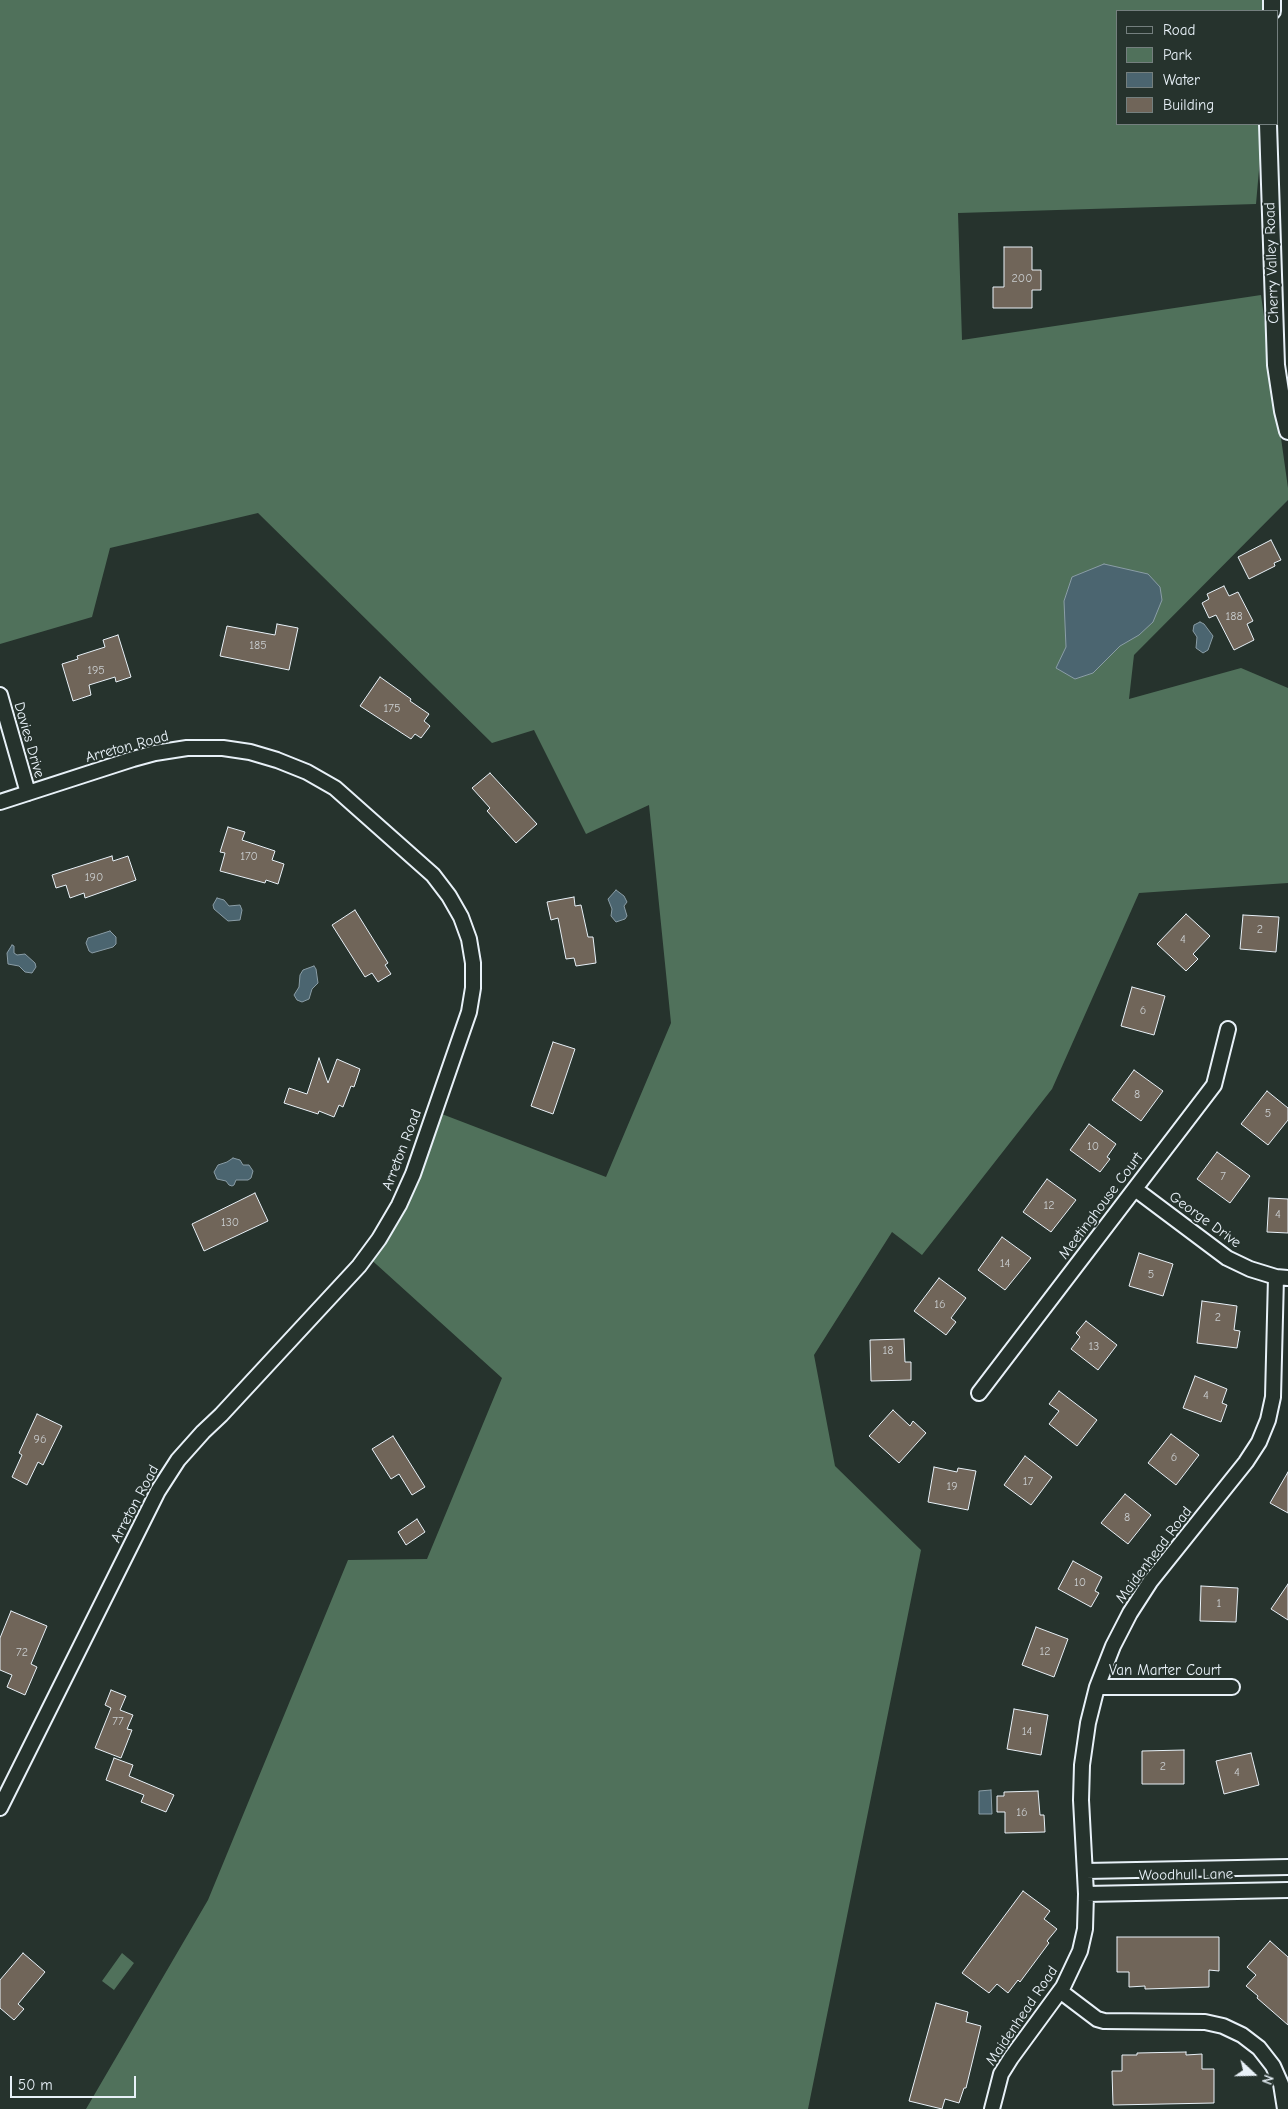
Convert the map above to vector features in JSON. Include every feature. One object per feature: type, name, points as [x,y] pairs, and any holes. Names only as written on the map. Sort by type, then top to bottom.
[{"type":"street","name":"Cherry Valley Road","points":[[1268,125],[1276,365],[1288,431]]},
{"type":"street","name":"Davies Drive","points":[[0,695],[28,793]]},
{"type":"street","name":"Arreton Road","points":[[0,802],[148,755],[187,748],[222,748],[250,752],[277,760],[307,772],[335,788],[432,875],[450,896],[462,918],[469,939],[473,963],[473,988],[468,1012],[413,1174],[399,1205],[379,1239],[359,1266],[221,1415],[202,1432],[178,1460],[158,1491],[0,1808]]},
{"type":"street","name":"Meetinghouse Court","points":[[979,1393],[1214,1086],[1228,1029]]},
{"type":"street","name":"George Drive","points":[[1136,1189],[1227,1258],[1250,1269],[1282,1278]]},
{"type":"street","name":"Maidenhead Road","points":[[992,2109],[1001,2074],[1060,1991],[1080,1951],[1085,1929],[1086,1894],[1082,1765],[1088,1722],[1097,1687],[1113,1646],[1145,1590],[1246,1462],[1259,1442],[1268,1420],[1273,1397],[1282,1278]]},
{"type":"street","name":"Van Marter Court","points":[[1097,1687],[1232,1687]]},
{"type":"street","name":"Woodhull Lane","points":[[1086,1871],[1288,1868]]},
{"type":"street","name":"Woodhull Lane","points":[[1086,1894],[1288,1890]]},
{"type":"street","points":[[1060,1991],[1097,2019],[1104,2021],[1205,2022],[1223,2026],[1242,2035],[1259,2048],[1273,2066],[1281,2084],[1285,2109]]},
{"type":"green space","points":[[0,0],[1275,0],[1274,10],[1116,10],[1116,125],[1263,125],[1256,204],[958,213],[962,340],[1261,295],[1288,488],[1288,500],[1134,655],[1129,699],[1241,668],[1288,688],[1288,883],[1139,893],[1052,1089],[922,1255],[892,1232],[814,1355],[835,1466],[921,1550],[808,2109],[86,2109],[208,1900],[348,1560],[427,1559],[502,1378],[366,1255],[434,1111],[606,1177],[671,1023],[649,805],[586,834],[534,730],[492,743],[258,513],[110,548],[92,617],[0,644]]},
{"type":"green space","points":[[122,1953],[134,1963],[114,1990],[102,1981]]},
{"type":"water","points":[[1104,564],[1148,574],[1160,587],[1162,600],[1153,622],[1139,635],[1120,646],[1093,673],[1075,679],[1056,668],[1066,647],[1064,601],[1072,577]]},
{"type":"water","points":[[1200,622],[1204,624],[1213,636],[1208,650],[1203,653],[1196,648],[1197,637],[1193,631],[1194,625]]},
{"type":"water","points":[[616,890],[624,896],[627,902],[624,906],[627,916],[625,919],[616,922],[611,916],[612,909],[608,899]]},
{"type":"water","points":[[217,898],[224,900],[229,906],[240,905],[242,910],[240,920],[228,921],[214,909],[213,905]]},
{"type":"water","points":[[110,931],[116,937],[116,944],[113,947],[92,953],[89,951],[86,943],[88,938]]},
{"type":"water","points":[[12,945],[14,946],[14,953],[17,955],[25,954],[35,963],[36,967],[32,973],[25,972],[19,966],[8,964],[7,953]]},
{"type":"water","points":[[314,966],[318,983],[312,989],[309,999],[302,1002],[297,1000],[294,995],[299,987],[300,975],[303,970]]},
{"type":"water","points":[[233,1158],[240,1160],[243,1165],[249,1165],[253,1171],[251,1178],[248,1180],[236,1180],[232,1186],[226,1181],[217,1179],[214,1172],[218,1165]]},
{"type":"water","points":[[991,1790],[992,1814],[979,1814],[979,1791]]},
{"type":"building","points":[[1004,247],[1032,247],[1032,270],[1041,270],[1041,290],[1032,290],[1032,308],[993,308],[993,287],[1004,287]]},
{"type":"building","points":[[1271,540],[1281,560],[1274,563],[1275,566],[1249,579],[1238,557]]},
{"type":"building","points":[[1224,586],[1229,596],[1238,592],[1253,621],[1247,624],[1254,640],[1234,650],[1216,615],[1209,618],[1202,603],[1209,599],[1207,594]]},
{"type":"building","points":[[277,624],[298,628],[289,670],[220,656],[227,626],[275,635]]},
{"type":"building","points":[[118,635],[131,677],[116,682],[115,677],[89,685],[91,695],[73,701],[62,664],[78,659],[77,656],[105,647],[103,640]]},
{"type":"building","points":[[380,677],[429,714],[424,721],[430,726],[421,738],[415,734],[411,739],[360,706]]},
{"type":"building","points":[[490,773],[537,824],[516,843],[487,811],[490,808],[472,788]]},
{"type":"building","points":[[228,827],[245,832],[242,840],[275,851],[272,860],[284,864],[278,884],[266,880],[265,883],[220,871],[225,853],[220,852]]},
{"type":"building","points":[[112,856],[113,861],[128,856],[136,880],[85,898],[84,893],[70,898],[66,885],[56,888],[52,875]]},
{"type":"building","points":[[574,897],[575,906],[581,905],[588,937],[593,937],[596,963],[576,966],[574,958],[566,959],[558,918],[551,920],[547,902]]},
{"type":"building","points":[[355,910],[388,963],[385,965],[391,974],[378,982],[372,973],[365,977],[332,925]]},
{"type":"building","points":[[1186,914],[1210,936],[1193,954],[1198,959],[1186,971],[1157,944]]},
{"type":"building","points":[[1243,915],[1279,917],[1276,952],[1240,949]]},
{"type":"building","points":[[1132,987],[1165,996],[1154,1035],[1121,1026]]},
{"type":"building","points":[[553,1042],[575,1049],[553,1114],[531,1106]]},
{"type":"building","points":[[319,1058],[328,1083],[337,1059],[360,1069],[354,1087],[351,1086],[343,1107],[339,1105],[334,1117],[319,1111],[318,1114],[284,1103],[289,1088],[307,1094]]},
{"type":"building","points":[[1134,1070],[1163,1091],[1141,1121],[1112,1100]]},
{"type":"building","points":[[1267,1091],[1288,1108],[1288,1120],[1268,1145],[1241,1124]]},
{"type":"building","points":[[1089,1124],[1116,1144],[1107,1157],[1110,1159],[1100,1172],[1070,1150]]},
{"type":"building","points":[[1217,1152],[1250,1176],[1230,1203],[1197,1179]]},
{"type":"building","points":[[1047,1179],[1076,1200],[1051,1232],[1023,1212]]},
{"type":"building","points":[[255,1193],[268,1221],[204,1251],[192,1224]]},
{"type":"building","points":[[1269,1198],[1288,1199],[1288,1233],[1267,1232]]},
{"type":"building","points":[[1002,1237],[1031,1258],[1005,1290],[978,1270]]},
{"type":"building","points":[[1139,1253],[1173,1264],[1163,1296],[1129,1286]]},
{"type":"building","points":[[939,1278],[966,1298],[951,1318],[956,1322],[946,1335],[914,1311]]},
{"type":"building","points":[[1202,1301],[1237,1306],[1234,1330],[1240,1331],[1237,1348],[1197,1343]]},
{"type":"building","points":[[1086,1321],[1117,1345],[1098,1370],[1071,1349],[1080,1337],[1076,1333]]},
{"type":"building","points":[[904,1339],[905,1362],[911,1362],[911,1380],[871,1381],[870,1340]]},
{"type":"building","points":[[1195,1376],[1227,1389],[1222,1403],[1227,1405],[1221,1422],[1183,1408]]},
{"type":"building","points":[[1059,1391],[1097,1420],[1077,1446],[1049,1424],[1059,1411],[1049,1404]]},
{"type":"building","points":[[893,1410],[910,1426],[913,1421],[926,1433],[899,1463],[869,1436]]},
{"type":"building","points":[[37,1414],[62,1426],[43,1465],[38,1462],[27,1485],[12,1477],[22,1455],[19,1453]]},
{"type":"building","points":[[1171,1434],[1199,1455],[1176,1485],[1148,1463]]},
{"type":"building","points":[[393,1436],[425,1487],[412,1495],[399,1474],[391,1479],[372,1449]]},
{"type":"building","points":[[1025,1456],[1052,1477],[1031,1505],[1004,1485]]},
{"type":"building","points":[[934,1467],[957,1472],[958,1468],[976,1471],[968,1510],[928,1502]]},
{"type":"building","points":[[1288,1472],[1288,1513],[1270,1503]]},
{"type":"building","points":[[1125,1494],[1151,1515],[1128,1544],[1101,1523]]},
{"type":"building","points":[[417,1519],[425,1532],[406,1545],[398,1532]]},
{"type":"building","points":[[1073,1561],[1102,1577],[1095,1591],[1099,1593],[1091,1607],[1058,1589]]},
{"type":"building","points":[[1288,1584],[1288,1620],[1271,1609]]},
{"type":"building","points":[[1201,1586],[1238,1588],[1236,1622],[1200,1621]]},
{"type":"building","points":[[11,1611],[47,1626],[31,1664],[37,1667],[25,1695],[7,1687],[12,1675],[0,1670],[0,1638]]},
{"type":"building","points":[[1036,1627],[1068,1639],[1054,1677],[1022,1665]]},
{"type":"building","points":[[111,1690],[126,1696],[120,1710],[133,1715],[127,1729],[132,1730],[121,1758],[95,1748],[111,1708],[105,1705]]},
{"type":"building","points":[[1014,1709],[1048,1715],[1041,1755],[1007,1749]]},
{"type":"building","points":[[1184,1750],[1184,1784],[1142,1784],[1142,1751]]},
{"type":"building","points":[[1251,1753],[1259,1785],[1224,1794],[1216,1761]]},
{"type":"building","points":[[114,1758],[133,1765],[129,1776],[174,1795],[166,1812],[141,1802],[144,1795],[106,1780]]},
{"type":"building","points":[[1038,1791],[1040,1815],[1044,1815],[1045,1832],[1005,1833],[1005,1812],[997,1812],[997,1796],[1004,1796],[1004,1792]]},
{"type":"building","points":[[1023,1891],[1050,1911],[1044,1919],[1057,1929],[1020,1982],[1018,1980],[1008,1993],[997,1984],[989,1993],[962,1973]]},
{"type":"building","points":[[1117,1937],[1219,1937],[1219,1971],[1209,1970],[1209,1987],[1145,1989],[1145,1986],[1129,1987],[1129,1972],[1117,1972]]},
{"type":"building","points":[[1270,1941],[1288,1957],[1288,2025],[1246,1986],[1256,1975],[1247,1967]]},
{"type":"building","points":[[23,1953],[45,1972],[18,2004],[24,2009],[14,2020],[0,2008],[0,1980]]},
{"type":"building","points":[[936,2003],[968,2012],[966,2022],[981,2026],[966,2088],[964,2088],[959,2103],[945,2099],[942,2109],[909,2101]]},
{"type":"building","points":[[1186,2052],[1186,2055],[1202,2054],[1202,2069],[1214,2069],[1214,2103],[1113,2105],[1112,2071],[1122,2071],[1122,2055]]}]
